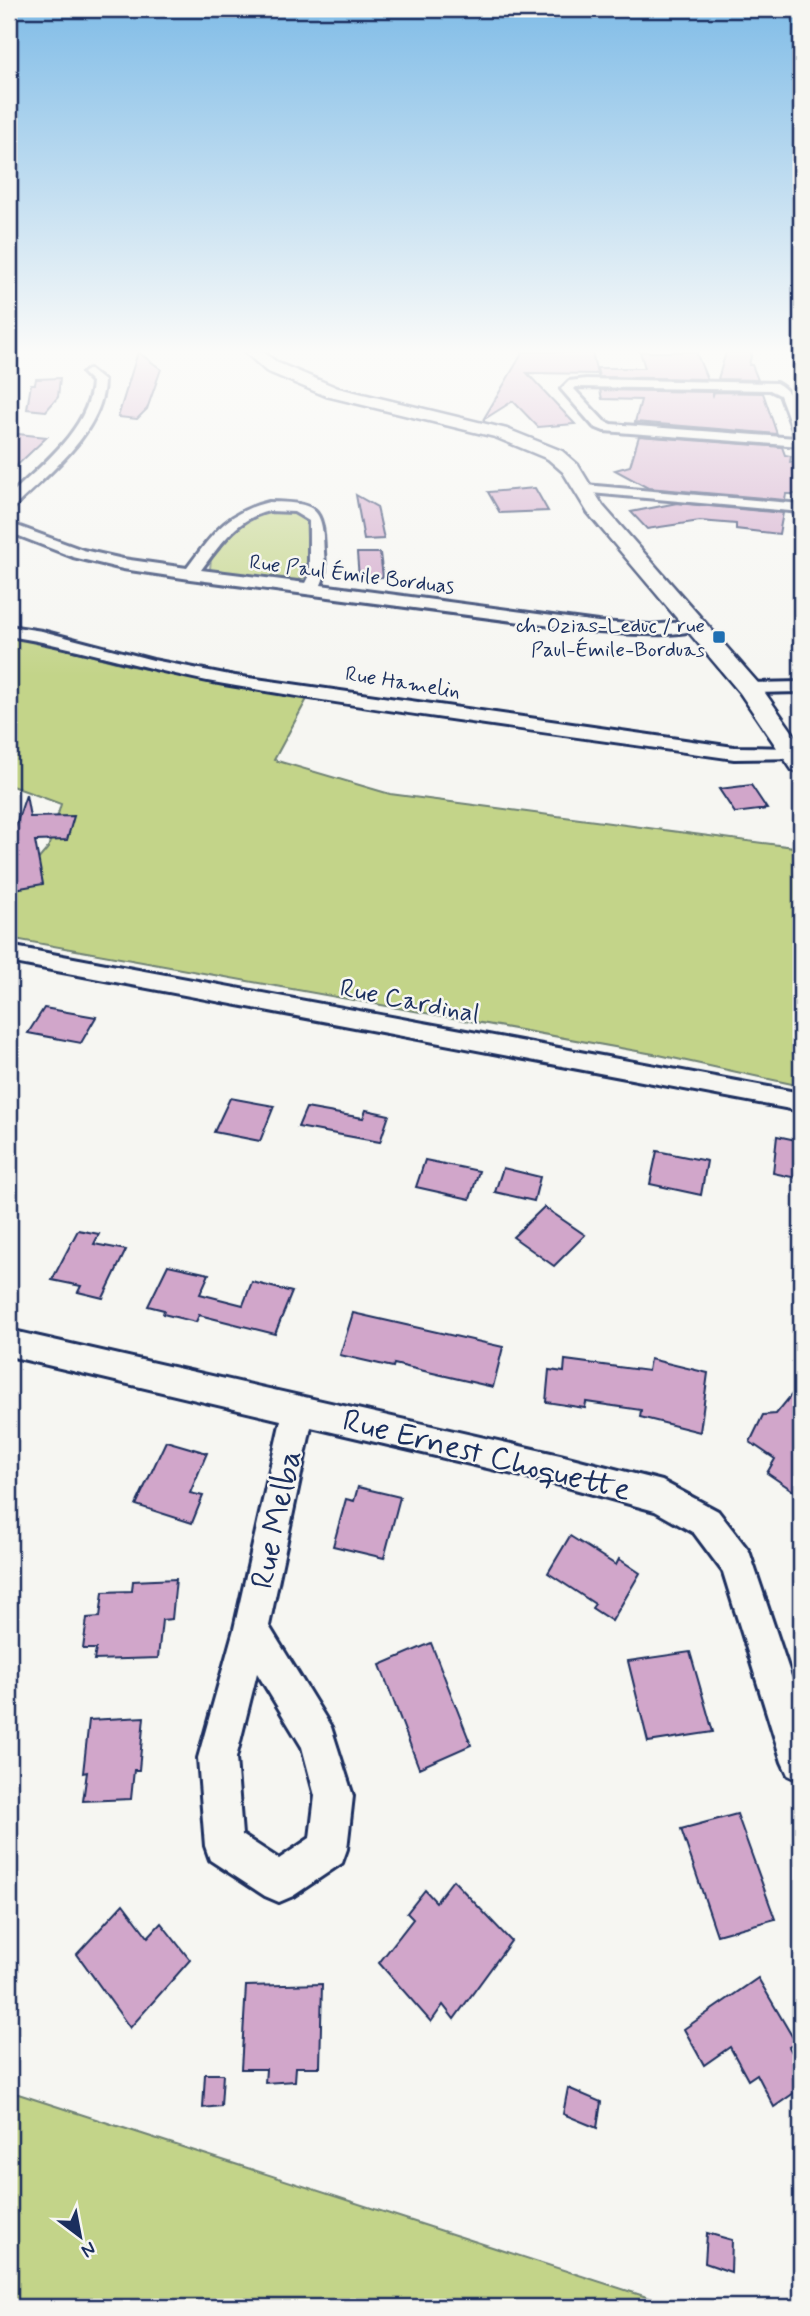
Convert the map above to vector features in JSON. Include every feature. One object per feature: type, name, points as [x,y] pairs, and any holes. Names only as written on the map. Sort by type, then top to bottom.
[{"type":"street","points":[[9,504],[54,460]]},
{"type":"street","points":[[561,460],[575,474],[595,509],[748,688],[798,759]]},
{"type":"street","points":[[584,489],[801,508]]},
{"type":"street","points":[[190,574],[240,515],[258,508],[286,507],[306,512],[316,521],[317,577],[311,589]]},
{"type":"street","name":"Rue Paul Émile Borduas","points":[[9,527],[88,557],[190,574],[605,628],[651,630],[695,626]]},
{"type":"street","name":"Rue Hamelin","points":[[9,631],[53,639],[152,665],[225,679],[734,753],[798,759]]},
{"type":"street","points":[[748,688],[801,687]]},
{"type":"street","name":"Rue Cardinal","points":[[9,954],[801,1102]]},
{"type":"street","name":"Rue Ernest Choquette","points":[[9,1343],[560,1470],[662,1497],[706,1522],[737,1563],[801,1762]]},
{"type":"street","name":"Rue Melba","points":[[251,1629],[318,1740],[334,1796],[328,1849],[279,1882],[224,1846],[217,1758],[251,1629],[299,1409]]},
{"type":"green space","points":[[270,510],[290,512],[306,520],[309,573],[306,578],[289,582],[219,573],[210,569],[211,559],[245,519]]},
{"type":"green space","points":[[9,634],[131,666],[307,699],[274,760],[390,794],[801,848],[801,1086],[659,1055],[9,938],[9,894],[48,848],[61,804],[9,785]]},
{"type":"green space","points":[[9,2091],[678,2307],[9,2307]]},
{"type":"building","points":[[9,460],[23,460],[9,473]]},
{"type":"building","points":[[632,460],[790,460],[801,463],[801,494],[786,494],[785,500],[648,488],[615,470],[630,466]]},
{"type":"building","points":[[535,488],[548,511],[500,513],[488,492]]},
{"type":"building","points":[[356,495],[377,507],[384,539],[364,540]]},
{"type":"building","points":[[677,503],[783,513],[779,534],[736,529],[736,524],[700,521],[647,529],[631,512]]},
{"type":"building","points":[[357,553],[380,553],[383,577],[359,578]]},
{"type":"building","points":[[751,785],[767,809],[735,813],[719,789]]},
{"type":"building","points":[[26,795],[30,817],[74,816],[67,840],[35,841],[43,884],[9,890],[9,846]]},
{"type":"building","points":[[44,1008],[96,1017],[81,1043],[28,1033]]},
{"type":"building","points":[[230,1098],[274,1106],[260,1141],[214,1132]]},
{"type":"building","points":[[306,1108],[363,1118],[366,1110],[389,1115],[380,1142],[298,1127]]},
{"type":"building","points":[[777,1136],[801,1141],[801,1179],[773,1173]]},
{"type":"building","points":[[657,1151],[707,1161],[701,1195],[650,1184]]},
{"type":"building","points":[[425,1160],[479,1171],[470,1199],[416,1187]]},
{"type":"building","points":[[503,1168],[540,1177],[534,1201],[495,1192]]},
{"type":"building","points":[[544,1207],[585,1235],[554,1266],[513,1237]]},
{"type":"building","points":[[78,1230],[99,1234],[94,1244],[126,1250],[103,1298],[78,1292],[81,1286],[52,1280]]},
{"type":"building","points":[[168,1265],[209,1274],[200,1294],[243,1305],[252,1282],[292,1292],[275,1334],[199,1315],[196,1322],[163,1314],[164,1310],[148,1306]]},
{"type":"building","points":[[353,1313],[503,1347],[493,1387],[394,1364],[393,1367],[340,1355]]},
{"type":"building","points":[[650,1359],[708,1373],[700,1432],[640,1417],[641,1410],[586,1402],[585,1408],[546,1402],[549,1370],[564,1372],[565,1360],[648,1371]]},
{"type":"building","points":[[801,1383],[801,1496],[767,1473],[775,1459],[750,1442],[763,1415],[776,1414]]},
{"type":"building","points":[[166,1441],[207,1453],[190,1493],[203,1496],[192,1523],[136,1505]]},
{"type":"building","points":[[358,1487],[400,1497],[384,1558],[333,1546],[346,1499],[354,1501]]},
{"type":"building","points":[[570,1536],[616,1565],[619,1559],[640,1573],[612,1621],[592,1608],[595,1604],[548,1573]]},
{"type":"building","points":[[176,1579],[172,1619],[162,1620],[158,1658],[94,1660],[96,1649],[83,1649],[87,1618],[100,1617],[103,1592],[132,1591],[133,1581]]},
{"type":"building","points":[[431,1643],[471,1745],[419,1768],[380,1665]]},
{"type":"building","points":[[690,1652],[713,1732],[648,1742],[628,1661]]},
{"type":"building","points":[[144,1717],[139,1770],[134,1770],[131,1799],[83,1801],[89,1720]]},
{"type":"building","points":[[737,1814],[775,1919],[717,1935],[681,1829]]},
{"type":"building","points":[[453,1880],[511,1941],[454,2019],[443,2005],[431,2022],[379,1963],[413,1919],[407,1913],[425,1890],[436,1902]]},
{"type":"building","points":[[123,1904],[148,1937],[161,1923],[190,1960],[130,2028],[77,1954]]},
{"type":"building","points":[[758,1978],[796,2043],[789,2047],[801,2069],[801,2088],[774,2107],[757,2074],[748,2080],[730,2047],[704,2065],[684,2029]]},
{"type":"building","points":[[322,1984],[320,2067],[296,2067],[295,2081],[265,2083],[266,2069],[241,2069],[246,1986]]},
{"type":"building","points":[[205,2074],[223,2074],[221,2106],[203,2108]]},
{"type":"building","points":[[568,2088],[601,2102],[597,2128],[563,2114]]},
{"type":"building","points":[[707,2233],[732,2240],[731,2272],[705,2263]]},
{"type":"place","name":"ch. Ozias-Leduc / rue Paul-Émile-Borduas","points":[[719,637]]}]
